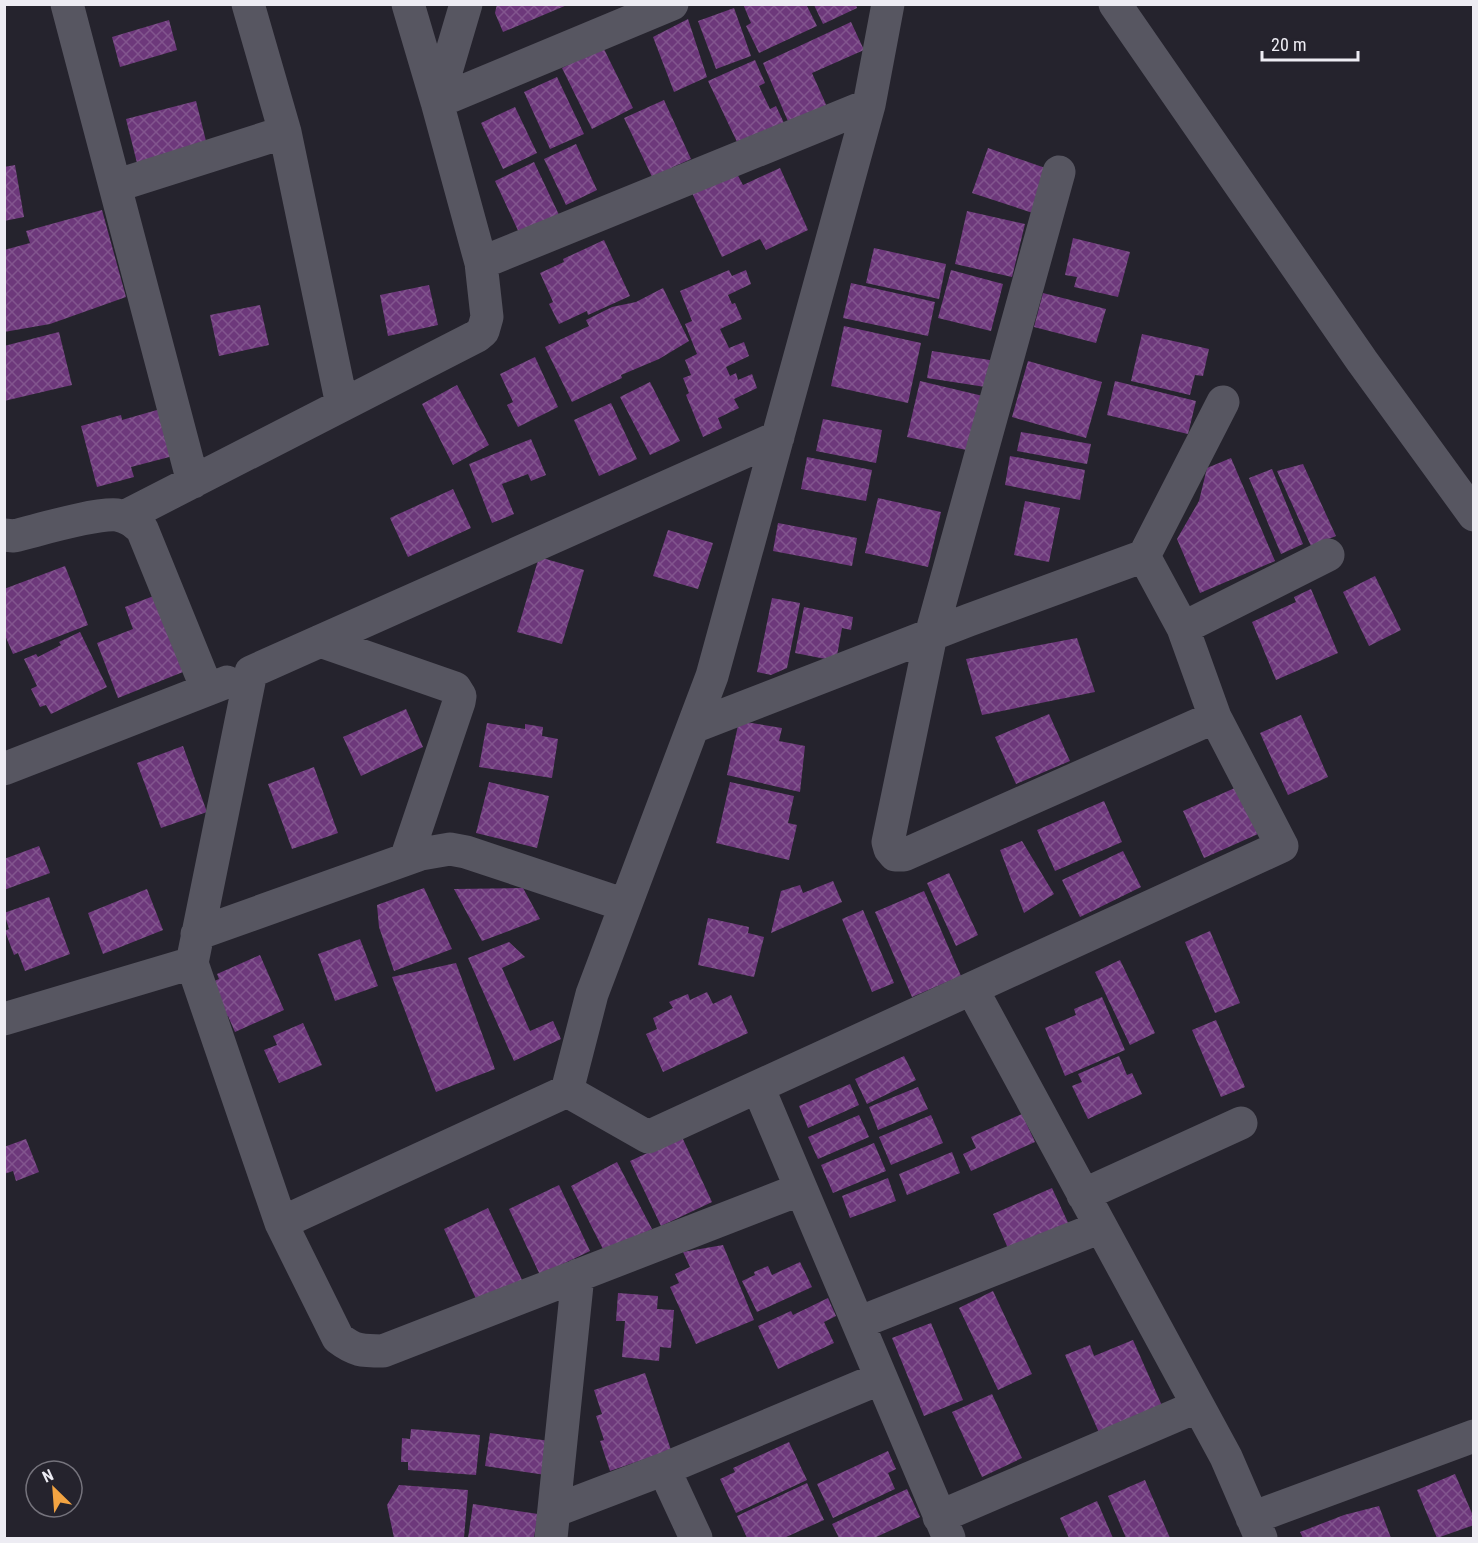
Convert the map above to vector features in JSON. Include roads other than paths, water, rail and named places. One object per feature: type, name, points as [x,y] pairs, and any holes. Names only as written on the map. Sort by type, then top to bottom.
[{"type":"street","points":[[67,4],[193,482]]},
{"type":"street","points":[[248,4],[285,132],[342,405]]},
{"type":"street","points":[[124,517],[483,331],[487,317],[481,262],[408,4]]},
{"type":"street","points":[[437,102],[466,4]]},
{"type":"street","points":[[437,102],[672,4]]},
{"type":"street","points":[[567,1091],[592,994],[712,676],[869,105],[888,4]]},
{"type":"street","points":[[1115,4],[1355,351],[1473,515]]},
{"type":"street","points":[[481,262],[869,105]]},
{"type":"street","points":[[115,186],[285,132]]},
{"type":"street","points":[[1059,172],[931,635],[888,842],[890,849],[895,855],[904,855],[1215,717]]},
{"type":"street","points":[[693,727],[1144,556],[1223,402]]},
{"type":"street","points":[[4,769],[251,672],[778,437]]},
{"type":"street","points":[[4,535],[14,536],[102,516],[131,519],[142,529],[207,689]]},
{"type":"street","points":[[1183,628],[1328,555]]},
{"type":"street","points":[[567,1091],[648,1137],[1282,846],[1215,717],[1183,628],[1144,556]]},
{"type":"street","points":[[320,641],[458,691],[459,702],[406,859]]},
{"type":"street","points":[[251,672],[194,948],[281,1223],[338,1338],[351,1348],[383,1351],[801,1189]]},
{"type":"street","points":[[4,1019],[194,948],[406,859],[436,850],[450,849],[466,852],[625,905]]},
{"type":"street","points":[[972,989],[1226,1457],[1256,1528],[1472,1442]]},
{"type":"street","points":[[758,1087],[944,1528],[1198,1406]]},
{"type":"street","points":[[281,1223],[567,1091]]},
{"type":"street","points":[[1083,1194],[1241,1123]]},
{"type":"street","points":[[858,1323],[1101,1227]]},
{"type":"street","points":[[553,1525],[578,1275]]},
{"type":"street","points":[[553,1525],[664,1469],[881,1378]]},
{"type":"street","points":[[664,1469],[696,1539]]}]
